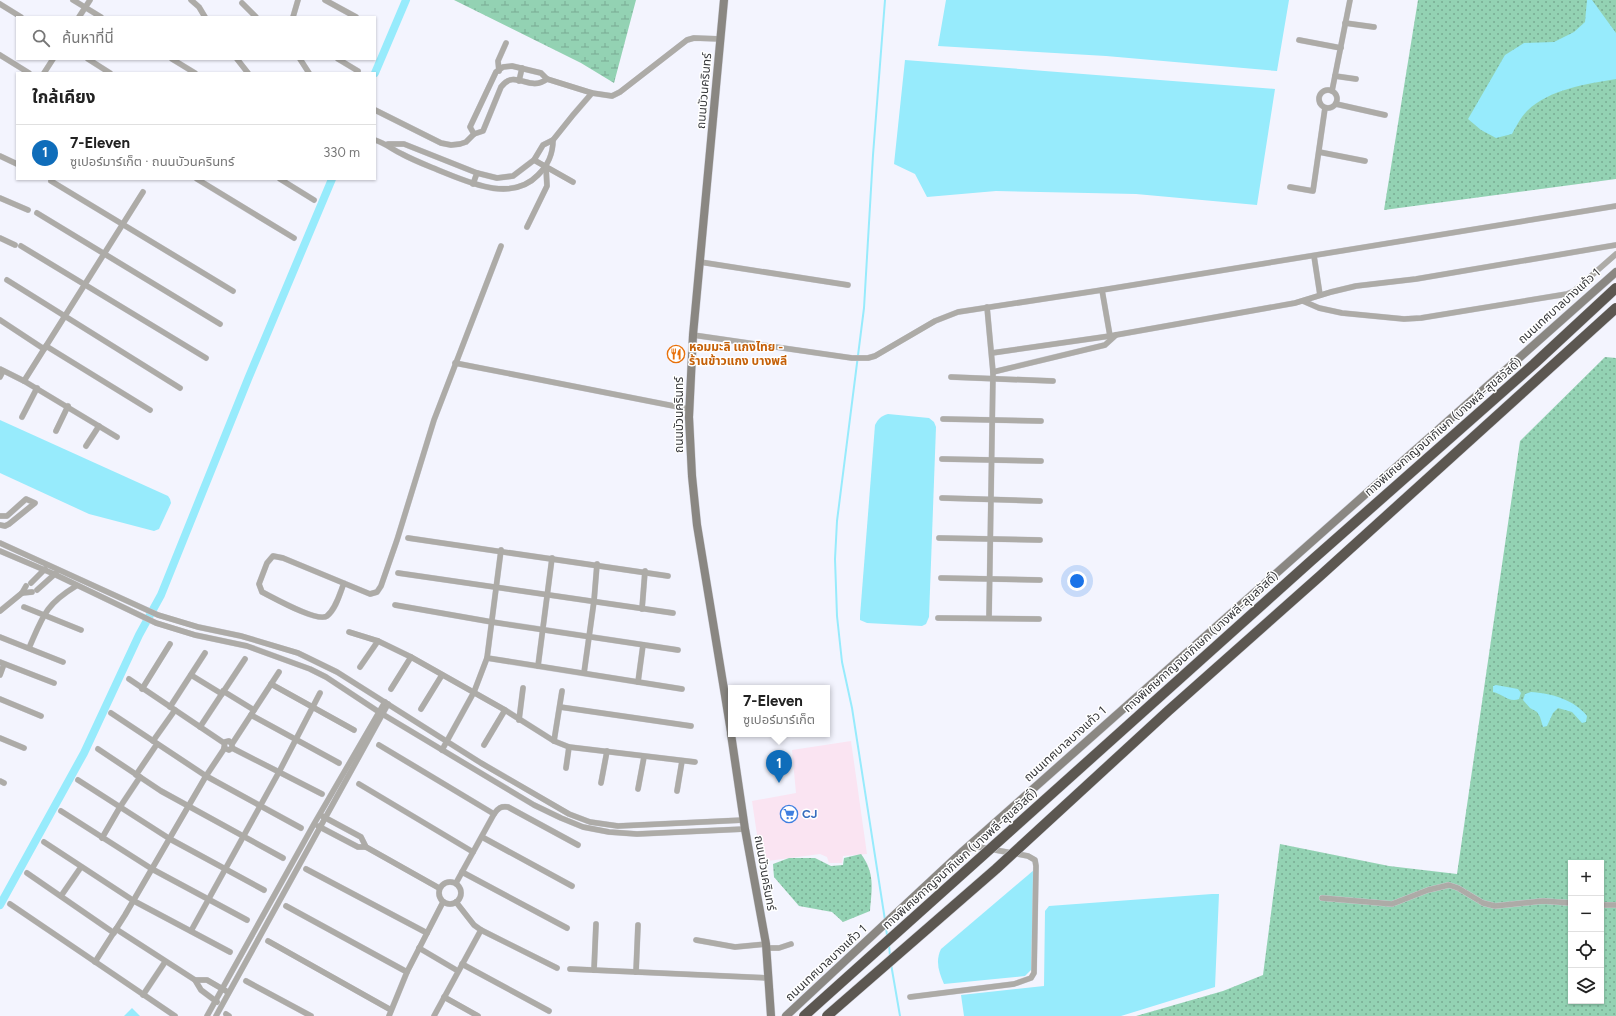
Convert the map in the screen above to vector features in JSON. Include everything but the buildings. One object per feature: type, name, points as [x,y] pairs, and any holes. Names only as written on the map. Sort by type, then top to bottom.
[{"type":"highway","name":"ทางพิเศษกาญจนาภิเษก (บางพลี-สุขสวัสดิ์)","points":[[804,1016],[1283,586],[1534,364],[1616,288]]},
{"type":"highway","points":[[827,1016],[996,869],[1129,747],[1616,308]]},
{"type":"main road","name":"ถนนบัวนครินทร์","points":[[724,0],[692,335],[689,409],[692,476],[697,524],[728,715]]},
{"type":"main road","name":"ถนนเทศบาลบางแก้ว 1","points":[[786,1016],[963,851],[1616,272]]},
{"type":"main road","name":"ถนนบัวนครินทร์","points":[[732,737],[766,946],[771,1016]]},
{"type":"street","points":[[73,0],[99,16]]},
{"type":"street","points":[[80,16],[90,0]]},
{"type":"street","points":[[191,0],[199,7],[204,16]]},
{"type":"street","points":[[293,16],[298,0]]},
{"type":"street","points":[[325,0],[354,16]]},
{"type":"street","points":[[1332,90],[1327,89],[1319,95],[1319,101],[1325,108],[1332,108],[1336,104],[1337,98],[1332,90],[1350,0]]},
{"type":"street","points":[[242,2],[255,16]]},
{"type":"street","points":[[0,4],[19,16]]},
{"type":"street","points":[[1345,22],[1374,27]]},
{"type":"street","points":[[474,134],[470,127],[494,77],[503,67],[512,66],[541,73],[547,79],[592,93],[612,96],[620,92],[687,40],[694,38],[720,39]]},
{"type":"street","points":[[1299,40],[1341,48]]},
{"type":"street","points":[[499,71],[498,61],[506,43]]},
{"type":"street","points":[[0,55],[26,72]]},
{"type":"street","points":[[45,72],[52,60]]},
{"type":"street","points":[[90,60],[108,72]]},
{"type":"street","points":[[174,60],[193,72]]},
{"type":"street","points":[[238,60],[247,72]]},
{"type":"street","points":[[301,60],[308,72]]},
{"type":"street","points":[[340,60],[358,70]]},
{"type":"street","points":[[519,81],[522,68]]},
{"type":"street","points":[[1335,76],[1356,79]]},
{"type":"street","points":[[376,110],[441,142],[451,145],[466,142],[474,134],[483,131],[501,87],[505,81],[511,79],[536,84],[542,83],[547,79]]},
{"type":"street","points":[[376,140],[388,144],[404,144],[477,173],[497,178],[513,176],[534,160],[543,145],[553,140],[592,93]]},
{"type":"street","points":[[1336,104],[1385,115]]},
{"type":"street","points":[[1290,186],[1313,191],[1325,108]]},
{"type":"street","points":[[388,144],[401,154],[473,184],[497,189],[517,187],[534,180],[546,167],[553,151],[553,140]]},
{"type":"street","points":[[1319,152],[1365,160]]},
{"type":"street","points":[[0,156],[16,164]]},
{"type":"street","points":[[534,160],[574,182]]},
{"type":"street","points":[[527,227],[547,186],[546,167]]},
{"type":"street","points":[[473,184],[477,173]]},
{"type":"street","points":[[282,180],[314,200]]},
{"type":"street","points":[[52,181],[233,291]]},
{"type":"street","points":[[207,181],[294,238]]},
{"type":"street","points":[[24,381],[143,192]]},
{"type":"street","points":[[0,198],[28,210]]},
{"type":"street","points":[[692,335],[852,358],[868,358],[947,315],[1616,206]]},
{"type":"street","points":[[37,213],[220,324]]},
{"type":"street","points":[[0,238],[18,245],[206,358]]},
{"type":"street","points":[[992,353],[1110,336],[1303,301],[1356,286],[1416,279],[1616,245]]},
{"type":"street","points":[[344,583],[329,615],[324,618],[314,617],[262,592],[259,584],[267,563],[273,556],[283,558],[344,583],[370,594],[377,592],[381,586],[399,533],[434,420],[502,246]]},
{"type":"street","points":[[1303,301],[1318,308],[1342,313],[1390,319],[1421,318],[1567,294],[1574,291],[1616,254]]},
{"type":"street","points":[[1314,256],[1320,295]]},
{"type":"street","points":[[700,262],[848,285]]},
{"type":"street","points":[[7,280],[180,388]]},
{"type":"street","points":[[1102,290],[1110,336]]},
{"type":"street","points":[[987,308],[993,372],[989,618]]},
{"type":"street","points":[[0,320],[150,410]]},
{"type":"street","points":[[993,372],[1104,345],[1116,334]]},
{"type":"street","points":[[455,363],[689,409]]},
{"type":"street","points":[[0,377],[2,370],[24,381],[68,406],[117,437]]},
{"type":"street","points":[[951,377],[1053,381]]},
{"type":"street","points":[[22,418],[36,388]]},
{"type":"street","points":[[56,431],[68,406]]},
{"type":"street","points":[[943,419],[1041,421]]},
{"type":"street","points":[[86,446],[99,426]]},
{"type":"street","points":[[942,459],[1041,461]]},
{"type":"street","points":[[942,498],[1040,501]]},
{"type":"street","points":[[0,516],[7,516],[26,499],[35,503],[9,524],[5,526],[0,525]]},
{"type":"street","points":[[408,538],[598,564],[668,576]]},
{"type":"street","points":[[939,538],[1040,540]]},
{"type":"street","points":[[0,542],[135,606],[158,615],[198,627],[241,636],[298,653],[337,672],[446,742],[569,814],[590,822],[618,826],[745,824]]},
{"type":"street","points":[[442,750],[474,692],[487,658],[501,550]]},
{"type":"street","points":[[0,552],[54,574],[76,586],[156,623],[195,635],[247,646],[294,662],[326,677],[380,713],[534,805],[560,818],[583,827],[637,834],[745,824]]},
{"type":"street","points":[[538,666],[552,558]]},
{"type":"street","points":[[584,673],[590,637],[598,564]]},
{"type":"street","points":[[0,611],[22,594],[28,584],[49,565]]},
{"type":"street","points":[[22,594],[35,591],[59,570]]},
{"type":"street","points":[[642,609],[645,571]]},
{"type":"street","points":[[398,573],[673,613]]},
{"type":"street","points":[[941,578],[1040,580]]},
{"type":"street","points":[[29,648],[44,615],[52,603],[61,595],[76,586]]},
{"type":"street","points":[[395,605],[492,622],[678,650]]},
{"type":"street","points":[[24,607],[81,630]]},
{"type":"street","points":[[938,618],[1039,619]]},
{"type":"street","points":[[350,632],[378,641],[411,657],[474,692],[554,741],[569,748],[694,762]]},
{"type":"street","points":[[0,637],[63,662]]},
{"type":"street","points":[[360,667],[378,641]]},
{"type":"street","points":[[142,689],[170,644]]},
{"type":"street","points":[[638,682],[643,645]]},
{"type":"street","points":[[102,838],[138,776],[191,675],[205,653]]},
{"type":"street","points":[[294,662],[298,653]]},
{"type":"street","points":[[391,689],[411,657]]},
{"type":"street","points":[[487,658],[682,689]]},
{"type":"street","points":[[200,727],[244,659]]},
{"type":"street","points":[[0,675],[2,663],[54,683]]},
{"type":"street","points":[[232,746],[279,672]]},
{"type":"street","points":[[191,675],[223,692],[296,740],[339,763]]},
{"type":"street","points":[[421,709],[442,675]]},
{"type":"street","points":[[128,679],[200,727],[224,746]]},
{"type":"street","points":[[271,684],[354,730]]},
{"type":"street","points":[[519,720],[523,688]]},
{"type":"street","points":[[554,741],[562,692]]},
{"type":"street","points":[[191,931],[242,836],[280,772],[320,694]]},
{"type":"street","points":[[0,700],[41,716]]},
{"type":"street","points":[[216,1016],[320,827],[323,816],[386,703]]},
{"type":"street","points":[[560,707],[691,726]]},
{"type":"street","points":[[484,745],[504,710]]},
{"type":"street","points":[[111,713],[206,776],[301,828]]},
{"type":"street","points":[[0,738],[24,748]]},
{"type":"street","points":[[95,962],[134,901],[206,776],[224,746],[229,741],[232,746],[322,794]]},
{"type":"street","points":[[379,745],[494,814]]},
{"type":"street","points":[[566,768],[569,748]]},
{"type":"street","points":[[98,749],[161,791],[283,858]]},
{"type":"street","points":[[601,783],[607,752]]},
{"type":"street","points":[[638,789],[644,757]]},
{"type":"street","points":[[677,791],[682,761]]},
{"type":"street","points":[[78,780],[170,839],[264,890]]},
{"type":"street","points":[[359,784],[473,852]]},
{"type":"street","points":[[456,883],[494,814],[498,808],[503,806],[508,806],[578,845]]},
{"type":"street","points":[[61,811],[152,868],[247,920]]},
{"type":"street","points":[[207,1016],[314,824],[323,816]]},
{"type":"street","points":[[323,816],[362,837],[366,847]]},
{"type":"street","points":[[314,824],[358,847],[366,847],[439,888]]},
{"type":"street","points":[[482,837],[572,886]]},
{"type":"street","points":[[44,842],[134,901],[230,952]]},
{"type":"street","points":[[910,997],[1014,984],[1031,978],[1034,973],[1035,860],[1028,856],[979,847],[963,851]]},
{"type":"street","points":[[61,896],[81,867]]},
{"type":"street","points":[[306,869],[427,933]]},
{"type":"street","points":[[462,872],[567,928]]},
{"type":"street","points":[[27,873],[115,931],[195,980],[201,990],[222,1005]]},
{"type":"street","points":[[439,888],[447,882],[456,883]]},
{"type":"street","points":[[439,888],[439,897],[443,902],[450,904],[459,899],[461,891],[456,883]]},
{"type":"street","points":[[1322,898],[1392,904],[1448,884],[1458,888],[1483,903],[1495,906],[1543,901],[1568,903]]},
{"type":"street","points":[[268,941],[390,1013],[407,972],[443,902]]},
{"type":"street","points":[[456,902],[474,925],[481,930],[557,968]]},
{"type":"street","points":[[10,904],[175,1016]]},
{"type":"street","points":[[1604,904],[1616,905]]},
{"type":"street","points":[[286,906],[407,972]]},
{"type":"street","points":[[594,970],[596,924]]},
{"type":"street","points":[[636,972],[638,925]]},
{"type":"street","points":[[434,1016],[481,930]]},
{"type":"street","points":[[252,936],[258,939]]},
{"type":"street","points":[[696,940],[735,946],[766,946],[779,948],[791,944]]},
{"type":"street","points":[[419,948],[458,971]]},
{"type":"street","points":[[143,995],[165,962]]},
{"type":"street","points":[[462,964],[549,1011]]},
{"type":"street","points":[[570,969],[769,978]]},
{"type":"street","points":[[195,980],[207,980],[228,992]]},
{"type":"street","points":[[246,981],[311,1016]]},
{"type":"street","points":[[444,997],[478,1016]]},
{"type":"shaded area","points":[[851,741],[867,854],[843,856],[842,863],[829,863],[827,857],[820,854],[761,862],[752,801],[796,793],[792,750]]},
{"type":"green space","points":[[454,0],[636,0],[614,83],[581,63]]},
{"type":"green space","points":[[1418,0],[1616,0],[1616,179],[1384,210]]},
{"type":"green space","points":[[1605,357],[1616,358],[1616,1016],[1136,1016],[1223,991],[1263,975],[1280,844],[1389,866],[1457,874],[1520,441]]},
{"type":"green space","points":[[861,854],[871,874],[872,888],[870,911],[843,922],[832,912],[799,906],[774,877],[773,864],[789,858],[815,858],[831,866],[843,865],[844,858]]},
{"type":"water","points":[[946,0],[1289,0],[1277,71],[1106,56],[938,46]]},
{"type":"water","points":[[1587,0],[1592,0],[1616,33],[1616,79],[1569,89],[1546,97],[1527,111],[1512,134],[1496,138],[1481,130],[1468,119],[1505,55],[1524,43],[1554,42],[1574,32],[1585,22]]},
{"type":"water","points":[[905,60],[1275,89],[1257,205],[1136,194],[996,191],[927,197],[915,174],[894,164]]},
{"type":"water","points":[[888,414],[929,418],[934,422],[936,427],[929,617],[926,624],[922,626],[867,623],[860,620],[875,425],[880,418]]},
{"type":"water","points":[[0,420],[168,496],[171,503],[159,529],[154,531],[89,514],[0,473]]},
{"type":"water","points":[[1496,685],[1518,689],[1521,693],[1519,699],[1512,700],[1493,692],[1493,686]]},
{"type":"water","points":[[1531,692],[1562,698],[1582,710],[1587,716],[1586,722],[1582,723],[1572,712],[1558,708],[1553,713],[1547,726],[1543,727],[1537,712],[1530,708],[1523,700],[1525,694]]},
{"type":"water","points":[[1034,870],[1031,970],[1025,976],[944,984],[939,971],[938,962],[941,949]]},
{"type":"water","points":[[1219,894],[1215,987],[1121,1016],[964,1016],[961,995],[1044,986],[1045,911],[1049,906]]},
{"type":"water","points":[[132,1008],[140,1016],[124,1016]]},
{"type":"waterway","points":[[375,72],[406,0]]},
{"type":"waterway","points":[[885,0],[873,155],[864,308],[837,521],[835,559],[837,616],[842,662],[852,708],[885,920]]},
{"type":"waterway","points":[[0,905],[84,753],[139,635],[161,595],[248,379],[332,180]]},
{"type":"waterway","points":[[886,927],[887,936]]},
{"type":"waterway","points":[[889,945],[890,956]]},
{"type":"waterway","points":[[891,964],[900,1016]]},
{"type":"place","name":"หอมมะลิ เเกงไทย - ร้านข้าวแกง บางพลี","points":[[676,354]]},
{"type":"place","name":"7-Eleven","points":[[779,783]]},
{"type":"place","name":"CJ","points":[[789,814]]}]
